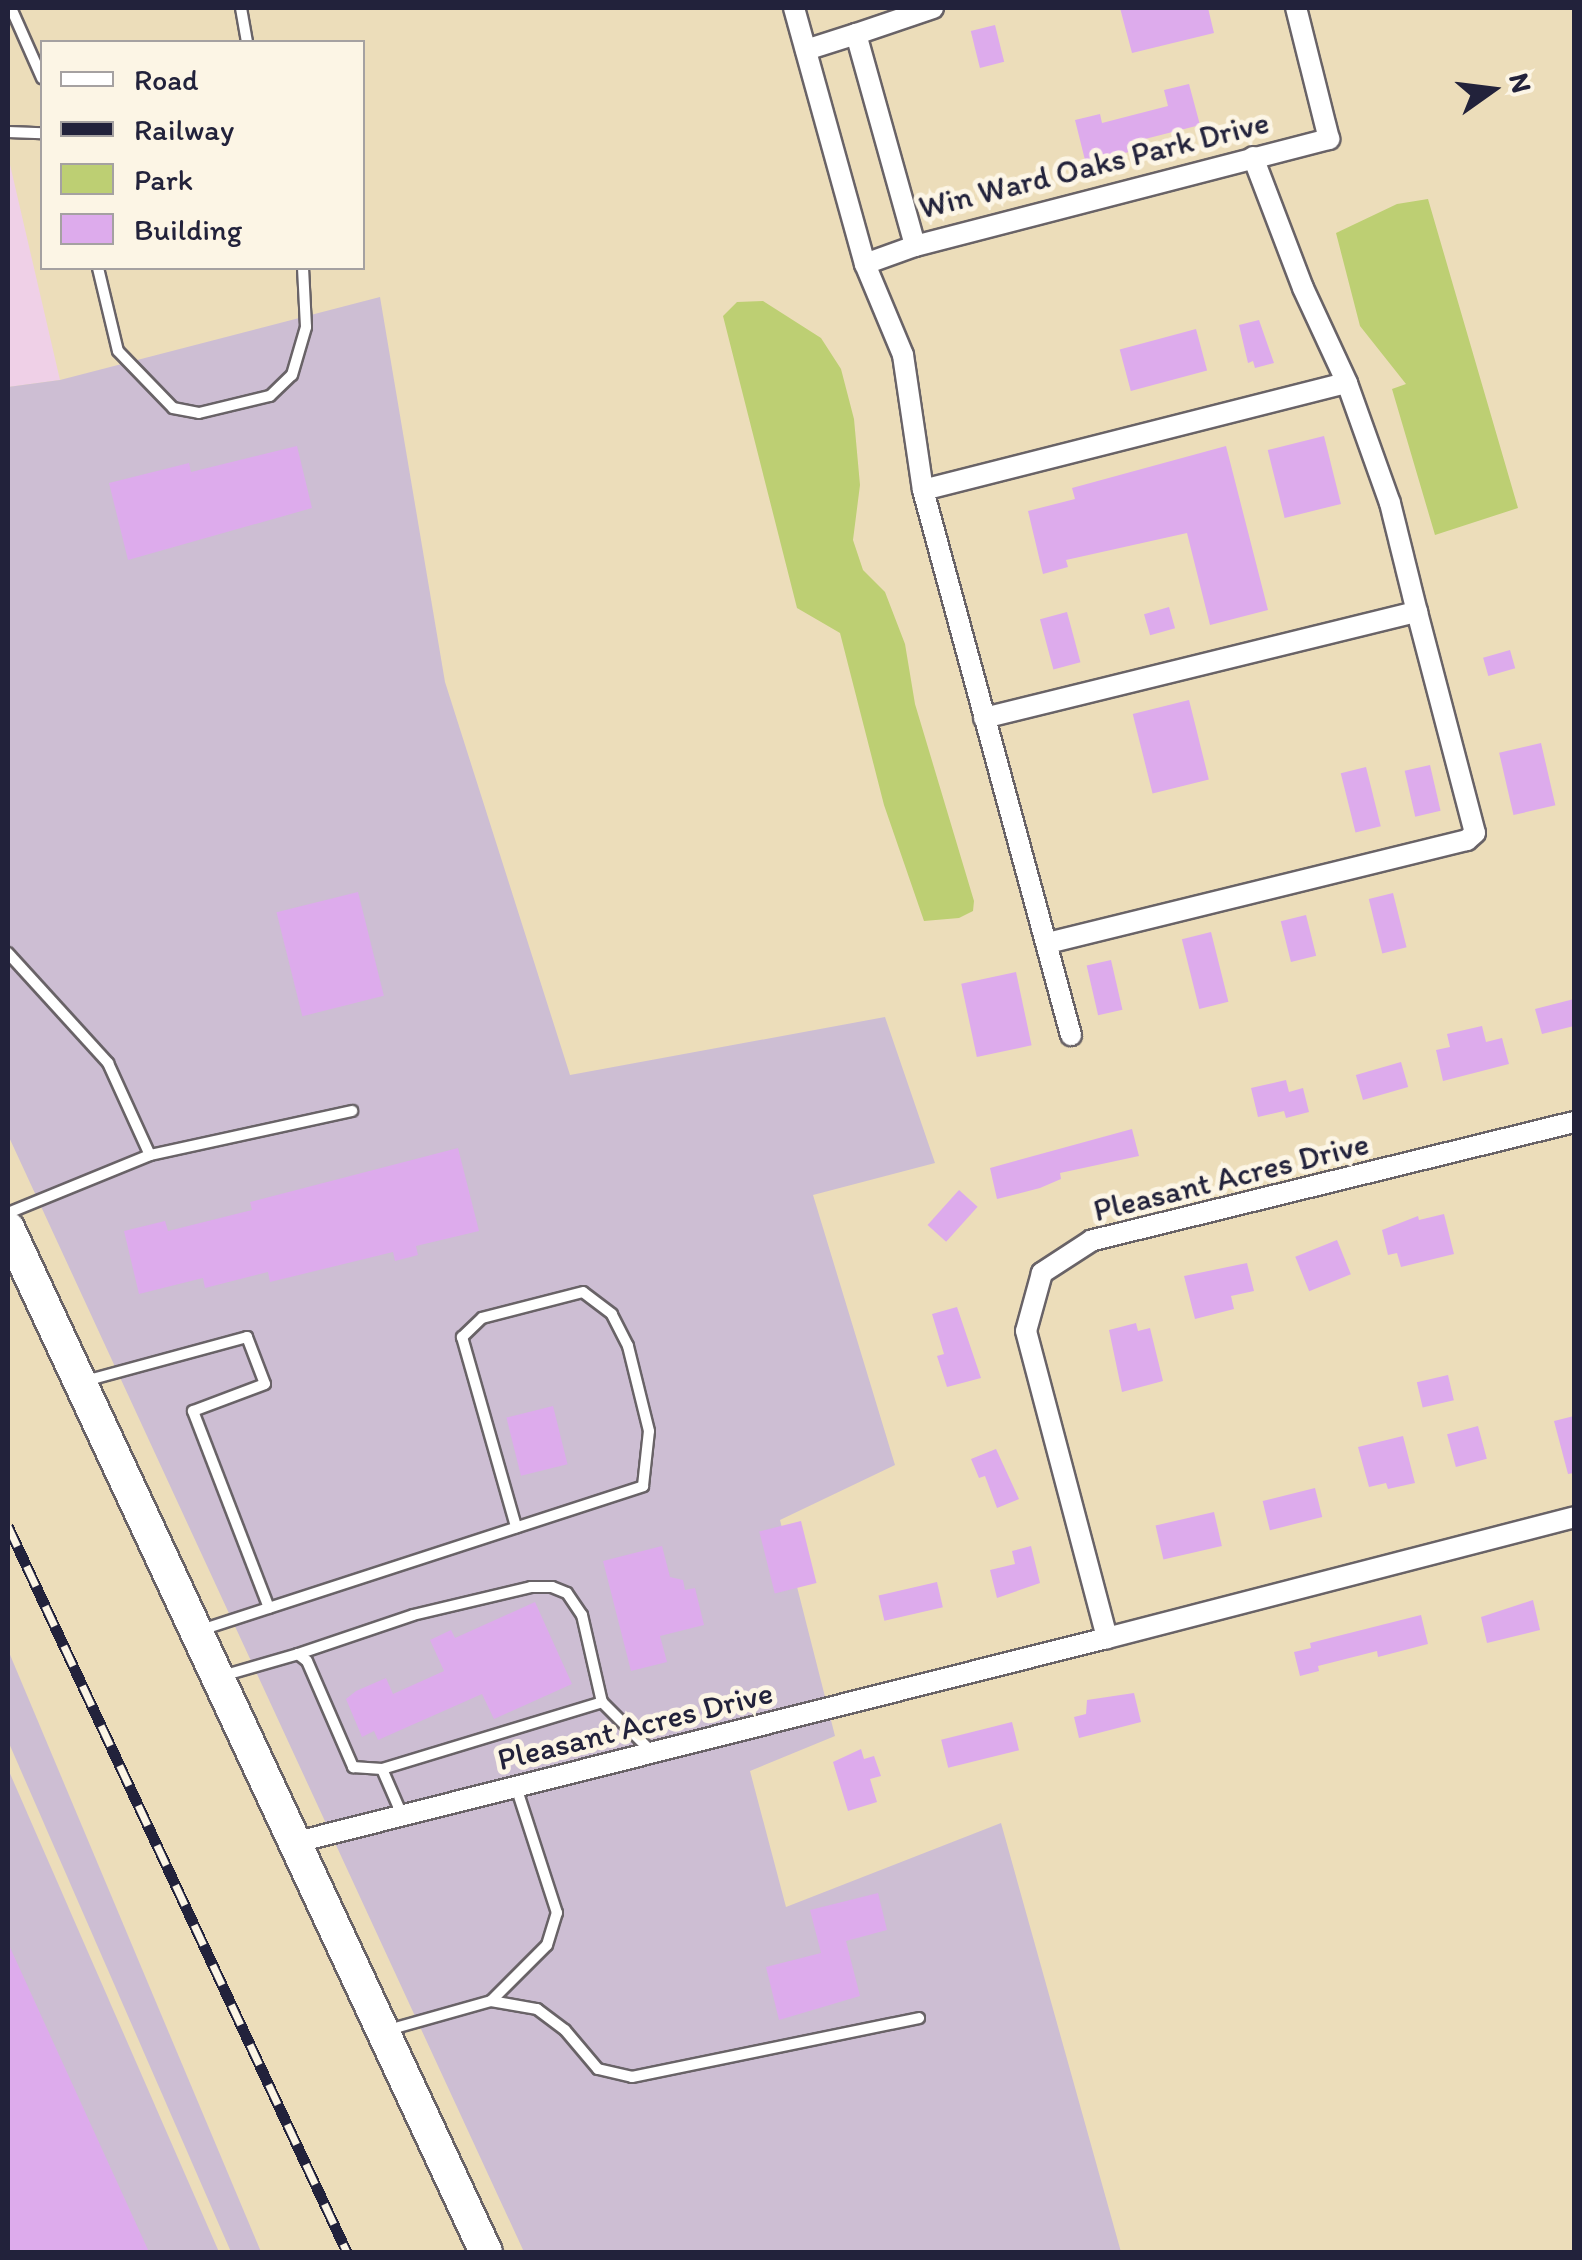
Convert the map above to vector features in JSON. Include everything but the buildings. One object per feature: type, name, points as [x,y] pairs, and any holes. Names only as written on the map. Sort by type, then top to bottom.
[{"type":"main road","points":[[8,1228],[15,1266],[79,1382],[486,2252]]},
{"type":"street","points":[[794,8],[865,264],[903,355],[923,490],[1049,943],[1070,1035]]},
{"type":"street","points":[[806,50],[933,8]]},
{"type":"street","name":"Win Ward Oaks Park Drive","points":[[856,34],[915,246],[1329,139],[1296,8]]},
{"type":"street","points":[[1049,943],[1466,840],[1475,833],[1390,503],[1347,383],[1303,288],[1253,156]]},
{"type":"street","points":[[865,264],[915,246]]},
{"type":"street","points":[[923,490],[1347,383]]},
{"type":"street","points":[[984,718],[1417,612]]},
{"type":"street","name":"Pleasant Acres Drive","points":[[1107,1638],[1026,1331],[1042,1273],[1091,1240],[1574,1122]]},
{"type":"street","name":"Pleasant Acres Drive","points":[[293,1842],[1574,1517]]},
{"type":"lane","points":[[11,8],[40,73]]},
{"type":"lane","points":[[241,8],[247,40]]},
{"type":"lane","points":[[8,132],[40,133]]},
{"type":"lane","points":[[98,270],[118,350],[173,408],[198,413],[270,396],[292,375],[306,328],[303,270]]},
{"type":"lane","points":[[8,953],[108,1064],[150,1155]]},
{"type":"lane","points":[[8,1212],[150,1155],[352,1111]]},
{"type":"lane","points":[[195,1632],[516,1528],[643,1486],[649,1431],[628,1346],[612,1314],[583,1292],[482,1318],[462,1337],[516,1528]]},
{"type":"lane","points":[[79,1382],[246,1337],[264,1384],[193,1411],[269,1608]]},
{"type":"lane","points":[[216,1677],[414,1615],[531,1587],[552,1586],[567,1593],[582,1615],[602,1702],[652,1752]]},
{"type":"lane","points":[[298,1654],[307,1660],[353,1768],[382,1769],[602,1702]]},
{"type":"lane","points":[[382,1769],[402,1815]]},
{"type":"lane","points":[[491,2001],[546,1945],[557,1913],[516,1786]]},
{"type":"lane","points":[[382,2031],[491,2001],[537,2009],[565,2030],[598,2069],[632,2076],[919,2018]]},
{"type":"shaded area","points":[[8,156],[60,380],[8,387]]},
{"type":"shaded area","points":[[380,297],[445,682],[570,1075],[885,1017],[935,1163],[813,1195],[895,1465],[780,1520],[835,1736],[750,1771],[786,1907],[1001,1823],[1121,2252],[524,2252],[8,1135],[8,387],[60,380]]},
{"type":"shaded area","points":[[8,1650],[261,2252],[231,2252],[8,1741]]},
{"type":"shaded area","points":[[8,1769],[219,2252],[8,2252]]},
{"type":"green space","points":[[1428,199],[1518,508],[1435,535],[1392,389],[1406,384],[1360,326],[1336,233],[1397,204]]},
{"type":"green space","points":[[763,301],[821,338],[841,369],[854,419],[860,485],[853,540],[863,570],[885,592],[905,644],[915,704],[974,901],[973,911],[959,918],[924,921],[884,805],[840,633],[797,608],[723,316],[737,302]]},
{"type":"railway","points":[[8,1526],[347,2252]]}]
